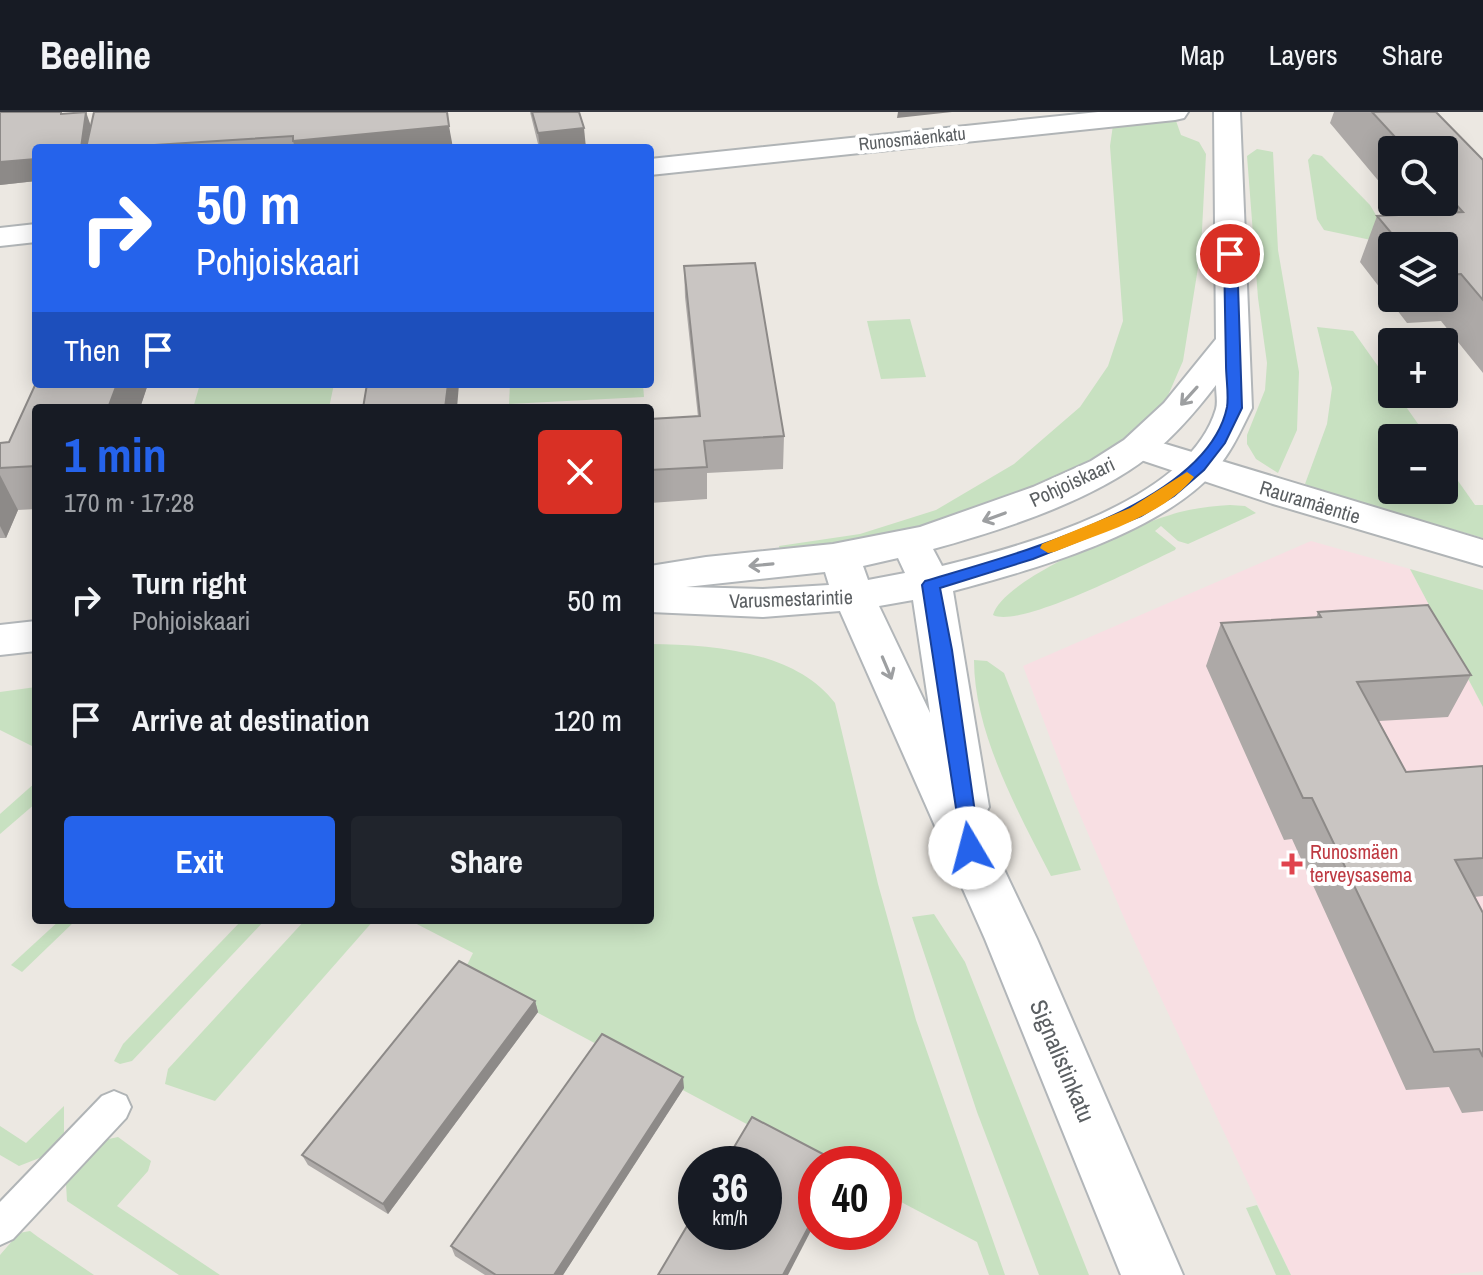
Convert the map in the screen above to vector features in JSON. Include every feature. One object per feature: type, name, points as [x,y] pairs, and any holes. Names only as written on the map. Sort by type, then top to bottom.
[{"type":"street","name":"Runosmäenkatu","points":[[654,167],[1175,112]]},
{"type":"street","points":[[931,585],[1027,556],[1135,512],[1169,493],[1199,466],[1218,443],[1234,408],[1227,112]]},
{"type":"street","points":[[0,237],[32,233]]},
{"type":"street","name":"Pohjoiskaari","points":[[912,544],[1009,512],[1086,479],[1139,447],[1194,391],[1233,339]]},
{"type":"street","name":"Rauramäentie","points":[[1139,447],[1483,553]]},
{"type":"street","name":"Varusmestarintie","points":[[654,579],[692,570],[839,556],[912,544]]},
{"type":"street","name":"Signalistinkatu","points":[[912,544],[931,585],[970,848]]},
{"type":"street","name":"Signalistinkatu","points":[[839,556],[854,597],[970,848],[1152,1275]]},
{"type":"street","name":"Varusmestarintie","points":[[654,598],[689,602],[854,597],[931,585]]},
{"type":"street","points":[[0,640],[32,636]]},
{"type":"lane","points":[[0,1227],[114,1107]]},
{"type":"shaded area","name":"Runosmäen terveysasema","points":[[1311,541],[1410,569],[1483,707],[1483,1271],[1442,1275],[1291,1275],[1130,932],[1072,796],[1023,666]]},
{"type":"green space","points":[[1175,118],[1181,135],[1199,142],[1206,154],[1201,249],[1183,361],[1163,407],[1115,447],[1063,476],[918,529],[781,554],[779,546],[860,534],[936,510],[1014,464],[1080,407],[1108,366],[1123,321],[1110,146],[1113,125]]},
{"type":"green space","points":[[1257,149],[1273,152],[1278,250],[1299,372],[1297,430],[1278,473],[1256,459],[1247,444],[1247,435],[1265,390],[1267,363],[1258,298],[1247,156]]},
{"type":"green space","points":[[1313,154],[1322,156],[1370,205],[1383,227],[1371,240],[1324,230],[1317,219],[1308,160]]},
{"type":"green space","points":[[910,319],[926,377],[881,379],[867,321]]},
{"type":"green space","points":[[1317,327],[1353,331],[1378,366],[1378,408],[1407,408],[1418,424],[1378,424],[1378,504],[1458,504],[1458,481],[1475,505],[1483,505],[1483,538],[1329,494],[1305,484],[1327,424],[1332,388]]},
{"type":"green space","points":[[199,388],[333,388],[330,404],[194,404]]},
{"type":"green space","points":[[510,388],[643,388],[644,397],[509,404]]},
{"type":"green space","points":[[1245,506],[1256,513],[1188,544],[1178,541],[1161,526],[1155,531],[1175,550],[1054,605],[1007,617],[993,615],[1002,600],[1021,584],[1076,553],[1180,512]]},
{"type":"green space","points":[[1410,569],[1483,590],[1483,707]]},
{"type":"green space","points":[[654,644],[725,649],[775,661],[798,672],[818,685],[835,703],[878,884],[916,1020],[1005,1275],[989,1275],[977,1242],[902,1202],[902,1146],[798,1146],[798,1151],[463,973],[473,953],[417,924],[654,924]]},
{"type":"green space","points":[[974,660],[987,661],[1004,673],[1081,870],[1051,876],[1025,826],[1000,771],[981,716]]},
{"type":"green space","points":[[32,688],[32,746],[0,730],[0,692]]},
{"type":"green space","points":[[32,786],[32,806],[0,834],[0,814]]},
{"type":"green space","points":[[934,914],[965,962],[1089,1275],[1039,1275],[977,1112],[912,917]]},
{"type":"green space","points":[[56,924],[72,924],[22,972],[11,965]]},
{"type":"green space","points":[[238,924],[261,924],[132,1061],[120,1064],[114,1061],[123,1044]]},
{"type":"green space","points":[[301,924],[370,924],[215,1101],[165,1084],[168,1069]]},
{"type":"green space","points":[[64,1106],[64,1133],[42,1157],[19,1166],[0,1155],[0,1126],[26,1143]]},
{"type":"green space","points":[[118,1137],[151,1161],[148,1171],[117,1206],[220,1275],[179,1275],[67,1201],[66,1184],[104,1140]]},
{"type":"green space","points":[[1257,1205],[1291,1275],[1276,1275],[1246,1208]]},
{"type":"green space","points":[[30,1231],[94,1275],[0,1275],[0,1255],[19,1233]]},
{"type":"building","points":[[0,112],[86,112],[82,144],[32,144],[32,159],[0,162]]},
{"type":"building","points":[[94,112],[447,112],[449,126],[293,141],[293,136],[170,144],[87,144]]},
{"type":"building","points":[[532,112],[579,112],[584,128],[538,133]]},
{"type":"building","points":[[1372,112],[1436,112],[1483,160],[1483,300],[1458,274],[1458,232],[1390,232],[1377,216],[1458,216],[1458,212],[1463,212],[1458,206],[1458,136],[1394,136]]},
{"type":"building","points":[[755,263],[784,436],[704,441],[707,467],[654,470],[654,419],[700,416],[684,266]]},
{"type":"building","points":[[34,388],[116,388],[110,404],[32,404],[32,466],[0,468],[0,443],[9,442]]},
{"type":"building","points":[[366,388],[448,388],[446,404],[364,404]]},
{"type":"building","points":[[1428,605],[1471,675],[1357,682],[1406,772],[1483,766],[1483,858],[1455,860],[1483,913],[1483,1057],[1479,1049],[1434,1052],[1312,798],[1303,798],[1221,623],[1321,617],[1318,612]]},
{"type":"building","points":[[459,961],[535,1001],[383,1204],[302,1155]]},
{"type":"building","points":[[602,1034],[683,1077],[554,1275],[496,1275],[451,1246]]},
{"type":"building","points":[[752,1117],[808,1146],[798,1146],[798,1247],[783,1275],[658,1275],[678,1241],[678,1250],[782,1250],[782,1146],[735,1146]]},
{"type":"slow traffic","points":[[1048,548],[1135,512],[1169,493],[1187,477]]},
{"type":"place","name":"Runosmäen terveysasema","points":[[1292,864]]},
{"type":"route","points":[[970,848],[931,585],[1027,556],[1135,512],[1169,493],[1199,466],[1218,443],[1234,408],[1230,254]]}]
